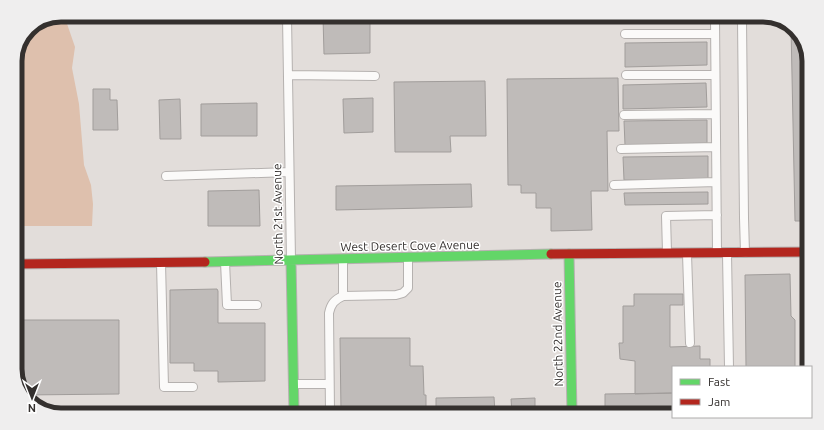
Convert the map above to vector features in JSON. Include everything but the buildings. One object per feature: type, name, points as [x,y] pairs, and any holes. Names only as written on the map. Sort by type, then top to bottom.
[{"type":"street","name":"West Desert Cove Avenue","points":[[22,264],[291,261],[569,254],[802,252]]},
{"type":"street","name":"North 22nd Avenue","points":[[569,254],[572,408]]},
{"type":"street","name":"North 21st Avenue","points":[[291,261],[294,408]]},
{"type":"lane","name":"North 21st Avenue","points":[[287,22],[291,261]]},
{"type":"lane","points":[[714,22],[717,253]]},
{"type":"lane","points":[[742,22],[745,253]]},
{"type":"lane","points":[[625,34],[715,34]]},
{"type":"lane","points":[[288,75],[374,76]]},
{"type":"lane","points":[[626,75],[715,75]]},
{"type":"lane","points":[[624,115],[715,114]]},
{"type":"lane","points":[[621,149],[716,147]]},
{"type":"lane","points":[[166,176],[289,172]]},
{"type":"lane","points":[[614,185],[716,182]]},
{"type":"lane","points":[[667,253],[666,216],[717,215]]},
{"type":"lane","points":[[688,253],[690,343]]},
{"type":"lane","points":[[727,253],[729,366]]},
{"type":"lane","points":[[330,408],[329,313],[331,305],[335,300],[343,296],[396,296],[403,293],[408,288],[408,258]]},
{"type":"lane","points":[[343,259],[343,296]]},
{"type":"lane","points":[[161,262],[164,387],[194,387]]},
{"type":"lane","points":[[225,262],[227,305],[257,305]]},
{"type":"lane","points":[[293,384],[329,384]]},
{"type":"shaded area","points":[[56,22],[66,22],[75,47],[72,68],[79,104],[84,165],[91,185],[93,204],[92,226],[22,226],[23,51],[30,37],[35,32],[41,27]]},
{"type":"traffic: fast","points":[[205,262],[551,254]]},
{"type":"traffic: fast","points":[[569,254],[572,408]]},
{"type":"traffic: fast","points":[[291,261],[294,408]]},
{"type":"traffic: jam","points":[[551,254],[802,252]]},
{"type":"traffic: jam","points":[[22,264],[205,262]]}]
